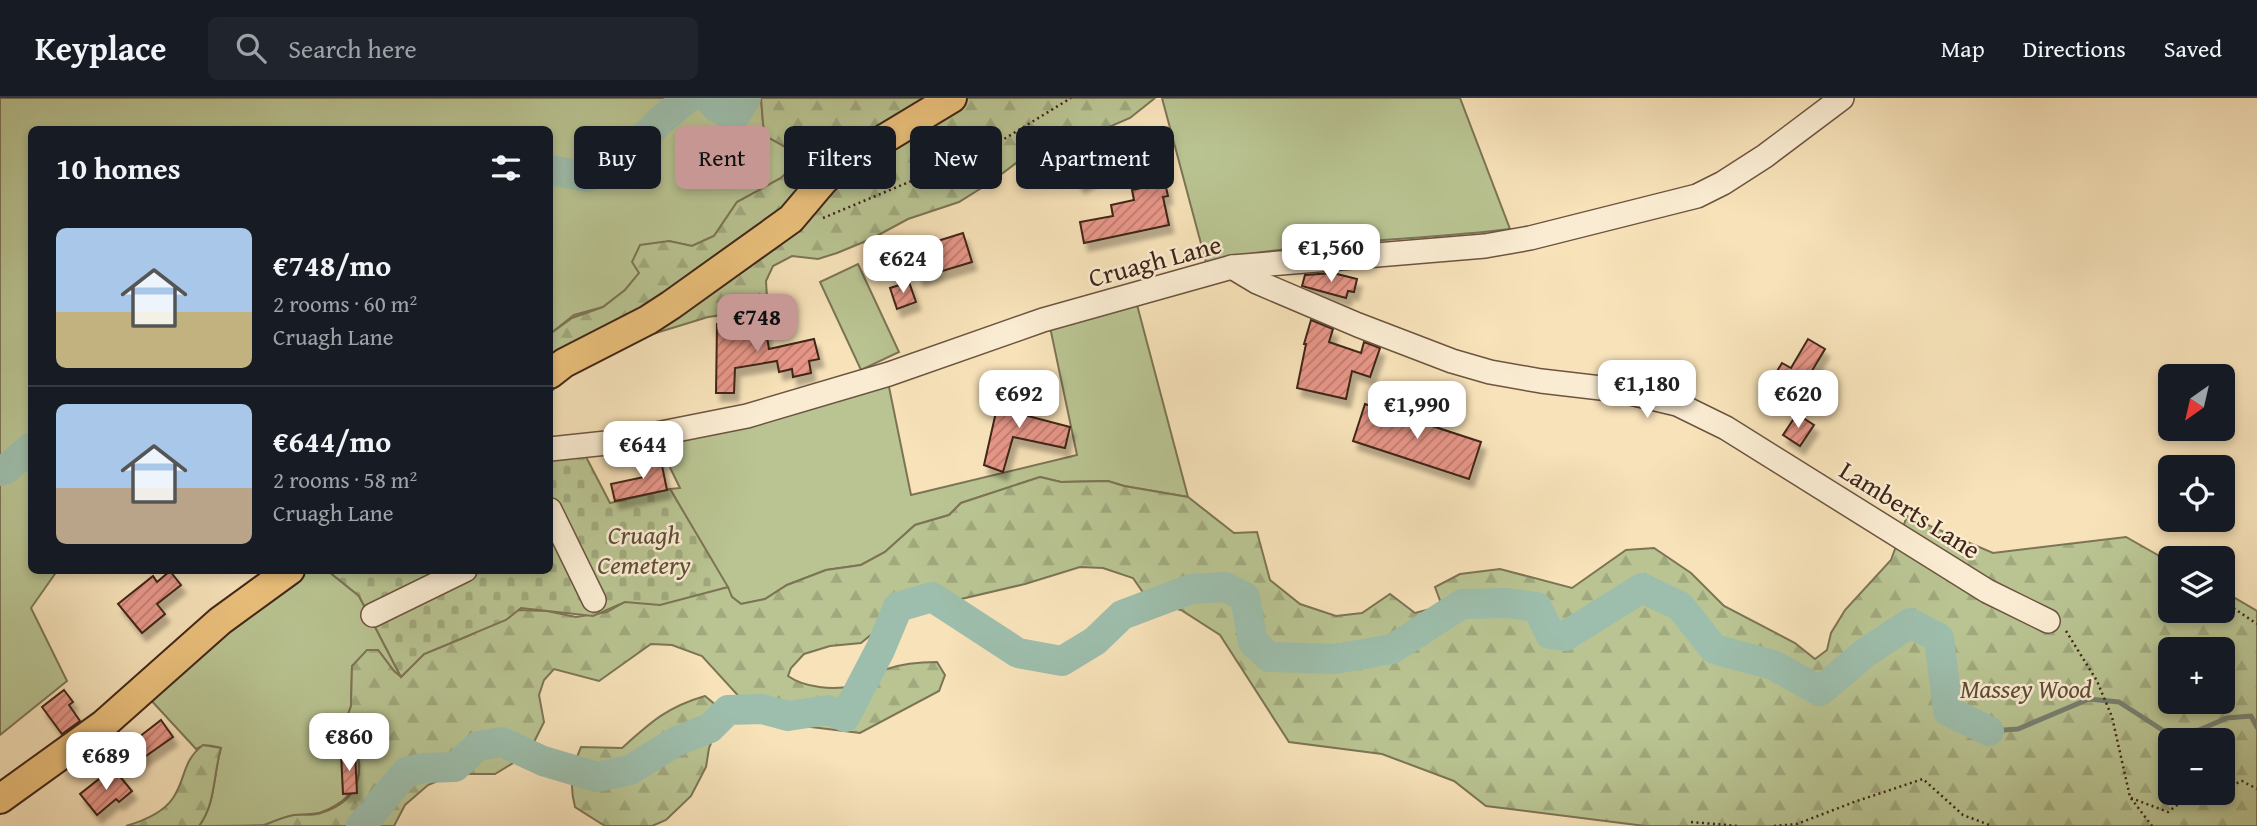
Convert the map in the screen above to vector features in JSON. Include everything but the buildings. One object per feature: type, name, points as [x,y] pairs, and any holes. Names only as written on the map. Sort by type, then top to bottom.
[{"type":"main road","points":[[553,372],[564,363],[649,320],[671,305],[791,219],[824,180],[841,165],[952,98]]},
{"type":"main road","points":[[0,799],[104,724],[220,621],[285,574]]},
{"type":"street","name":"Cruagh Lane","points":[[553,449],[616,442],[747,416],[889,374],[1042,320],[1232,267],[1485,246],[1530,238],[1697,197],[1765,156],[1842,98]]},
{"type":"street","name":"Lamberts Lane","points":[[1232,267],[1257,282],[1452,361],[1490,372],[1618,390],[1677,404],[1726,428],[1987,591],[2048,621]]},
{"type":"street","points":[[553,524],[594,600]]},
{"type":"street","points":[[373,615],[457,574]]},
{"type":"path","points":[[820,220],[1004,139],[1071,98]]},
{"type":"path","points":[[2235,610],[2257,624]]},
{"type":"path","points":[[2048,621],[2068,633],[2097,681],[2112,718],[2130,797],[2152,826]]},
{"type":"path","points":[[1774,826],[1797,824],[1923,779],[1964,815],[1992,826]]},
{"type":"path","points":[[2235,784],[2242,781],[2257,789]]},
{"type":"path","points":[[2130,797],[2168,812],[2177,805]]},
{"type":"path","points":[[1691,822],[1738,826]]},
{"type":"green space","points":[[0,98],[761,98],[763,126],[675,126],[675,189],[761,189],[737,202],[714,236],[692,246],[669,241],[625,290],[603,307],[574,315],[553,332],[553,126],[28,126],[28,574],[55,574],[31,608],[67,681],[0,735]]},
{"type":"green space","points":[[761,98],[1155,98],[1130,118],[1111,126],[1016,126],[1016,163],[1002,174],[1002,126],[910,126],[910,189],[980,189],[959,202],[908,219],[837,253],[818,259],[792,256],[773,266],[766,281],[767,298],[751,311],[708,317],[620,344],[565,377],[553,390],[553,332],[572,318],[603,307],[625,290],[639,273],[632,262],[640,245],[669,241],[692,246],[714,236],[737,202],[761,189],[770,189],[770,184],[784,175],[784,189],[896,189],[896,126],[784,126],[784,146],[770,138],[770,126],[763,126]]},
{"type":"green space","points":[[1162,98],[1460,98],[1510,229],[1275,250],[1207,266],[1174,143],[1174,126],[1170,126]]},
{"type":"green space","points":[[770,138],[784,146],[784,175],[770,184]]},
{"type":"green space","points":[[858,264],[899,352],[861,370],[820,282]]},
{"type":"green space","points":[[1136,301],[1188,497],[1108,481],[1061,482],[1040,477],[961,503],[949,515],[915,525],[885,552],[861,565],[826,570],[787,585],[765,599],[741,604],[732,597],[670,489],[680,488],[657,441],[888,382],[911,495],[1077,455],[1050,327]]},
{"type":"green space","name":"Cruagh Cemetery","points":[[584,453],[610,503],[670,489],[728,587],[660,605],[625,602],[593,616],[521,608],[506,620],[424,654],[401,677],[359,596],[332,574],[553,574],[553,458]]},
{"type":"green space","name":"Massey Wood","points":[[1040,477],[1061,482],[1108,481],[1188,497],[1234,533],[1257,532],[1270,580],[1300,604],[1336,616],[1362,613],[1390,594],[1415,613],[1442,606],[1435,587],[1460,574],[1500,569],[1572,588],[1626,550],[1654,548],[1691,573],[1724,606],[1795,643],[1815,659],[1827,650],[1831,633],[1845,610],[1891,560],[1907,516],[1993,553],[2126,537],[2158,555],[2158,623],[2235,623],[2235,598],[2257,611],[2257,826],[1645,826],[1486,806],[1454,781],[1382,754],[1289,742],[1220,635],[1181,610],[1158,604],[1142,591],[1133,578],[1103,568],[1080,567],[1025,584],[927,607],[889,620],[861,643],[830,646],[804,654],[791,668],[788,676],[803,683],[828,688],[853,686],[900,665],[937,662],[945,675],[939,691],[860,733],[811,727],[781,727],[754,713],[702,656],[672,645],[651,644],[599,681],[554,669],[544,680],[539,695],[544,722],[528,754],[495,774],[454,774],[428,785],[405,805],[394,826],[262,826],[290,816],[321,813],[336,807],[354,788],[359,765],[357,752],[344,726],[351,706],[352,666],[367,650],[378,650],[401,677],[424,654],[468,636],[517,610],[547,611],[576,617],[607,612],[628,600],[728,587],[732,597],[741,604],[765,599],[787,585],[826,570],[861,565],[885,552],[915,525],[949,515],[961,503]]},
{"type":"green space","points":[[303,574],[332,574],[359,596],[401,677],[378,650],[352,666],[351,706],[344,726],[357,752],[358,776],[355,787],[337,805],[318,813],[294,815],[264,825],[199,826],[211,798],[221,748],[202,746],[196,749],[149,698],[260,603]]},
{"type":"green space","points":[[705,696],[717,706],[719,724],[709,748],[706,767],[691,796],[666,820],[652,826],[605,826],[575,807],[572,776],[581,747],[622,748],[660,716]]},
{"type":"green space","points":[[203,745],[221,748],[211,798],[199,826],[126,826],[152,816],[169,803],[191,757]]},
{"type":"waterway","points":[[553,171],[587,177],[629,152],[688,98]]},
{"type":"waterway","points":[[709,98],[716,107],[735,116],[746,98]]},
{"type":"waterway","points":[[0,471],[28,450]]},
{"type":"waterway","points":[[361,826],[406,772],[424,768],[455,767],[478,746],[502,742],[543,761],[597,777],[630,770],[675,742],[710,728],[728,710],[762,709],[788,716],[828,710],[845,717],[880,650],[898,607],[932,597],[1018,653],[1062,661],[1095,641],[1122,615],[1191,589],[1225,587],[1245,597],[1253,642],[1269,657],[1335,659],[1392,649],[1462,604],[1507,603],[1537,607],[1550,634],[1565,636],[1642,588],[1680,606],[1714,649],[1773,665],[1820,691],[1865,653],[1910,623],[1939,638],[1948,711],[1989,731]]},
{"type":"waterway","points":[[1989,731],[2018,729],[2089,699],[2119,702],[2167,733],[2199,730],[2227,718],[2251,716],[2257,727]]}]
